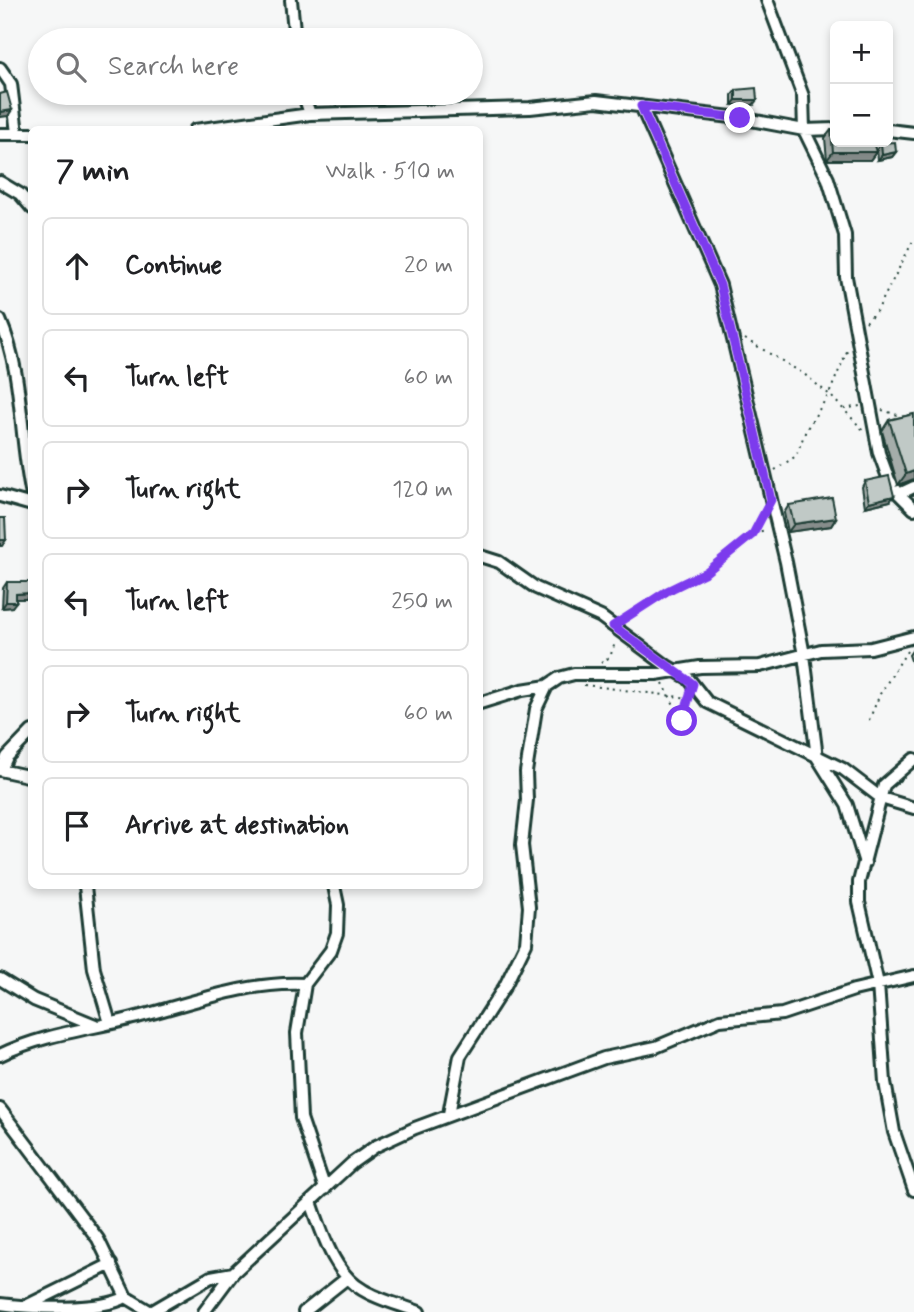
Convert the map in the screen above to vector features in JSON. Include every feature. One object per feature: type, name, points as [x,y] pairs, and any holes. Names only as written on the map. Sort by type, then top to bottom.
[{"type":"street","points":[[291,0],[294,28]]},
{"type":"street","points":[[767,0],[804,103],[804,130],[828,180],[845,235],[846,277],[876,441],[889,481],[914,509]]},
{"type":"street","points":[[0,68],[11,85],[17,133]]},
{"type":"street","points":[[224,126],[310,114],[530,108],[582,101],[641,106],[804,130],[830,129]]},
{"type":"street","points":[[784,126],[795,118],[804,103]]},
{"type":"street","points":[[307,105],[310,114]]},
{"type":"street","points":[[641,106],[720,285],[766,477],[804,655],[817,757],[847,805],[865,863]]},
{"type":"street","points":[[893,130],[914,132]]},
{"type":"street","points":[[0,134],[28,134]]},
{"type":"street","points":[[0,182],[20,194],[28,203]]},
{"type":"street","points":[[0,320],[12,347],[23,457],[28,478]]},
{"type":"street","points":[[899,494],[914,487]]},
{"type":"street","points":[[0,496],[28,504]]},
{"type":"street","points":[[483,557],[499,562],[520,579],[613,626],[693,684],[707,702],[843,769],[881,798],[914,808]]},
{"type":"street","points":[[483,703],[523,690],[547,686],[558,678],[574,674],[656,674],[668,673],[674,669],[760,666],[832,648],[871,648],[912,638]]},
{"type":"street","points":[[449,1114],[460,1056],[505,986],[526,943],[529,907],[522,845],[527,800],[526,772],[536,709],[547,686]]},
{"type":"street","points":[[28,735],[7,757],[1,770],[28,775]]},
{"type":"street","points":[[914,759],[884,785],[859,882],[859,902],[878,984],[885,1082],[894,1132],[914,1190]]},
{"type":"street","points":[[85,889],[94,969],[110,1023]]},
{"type":"street","points":[[325,1189],[302,1118],[297,1033],[305,984],[331,950],[337,933],[338,905],[335,889]]},
{"type":"street","points":[[204,1312],[233,1273],[352,1163],[376,1146],[449,1114],[604,1058],[656,1047],[720,1020],[782,1014],[878,984],[914,976]]},
{"type":"street","points":[[0,979],[34,1000],[97,1026]]},
{"type":"street","points":[[0,1055],[20,1045],[232,992],[267,986],[305,984]]},
{"type":"street","points":[[0,1109],[98,1239],[126,1297],[151,1312],[211,1277],[233,1273]]},
{"type":"street","points":[[312,1202],[325,1241],[347,1278],[363,1291],[419,1312]]},
{"type":"street","points":[[12,1307],[110,1264]]},
{"type":"street","points":[[304,1312],[347,1278]]},
{"type":"street","points":[[12,1307],[93,1308],[110,1306],[126,1297]]},
{"type":"path","points":[[766,477],[796,456],[806,430],[829,394],[856,332],[878,309],[914,239]]},
{"type":"path","points":[[731,334],[759,345],[829,394],[876,441]]},
{"type":"path","points":[[753,534],[771,500]]},
{"type":"path","points":[[599,664],[610,657],[614,648],[617,638],[613,626],[667,591],[706,572],[753,534],[777,526]]},
{"type":"path","points":[[869,720],[880,694],[906,655],[912,638]]},
{"type":"path","points":[[656,674],[672,696],[682,721],[693,684]]},
{"type":"path","points":[[624,688],[707,702]]},
{"type":"building","points":[[756,88],[757,100],[736,100],[736,90]]},
{"type":"building","points":[[7,92],[12,110],[0,112],[0,94]]},
{"type":"building","points":[[893,142],[896,152],[882,155],[881,147],[893,147]]},
{"type":"building","points":[[833,147],[874,147],[876,152],[833,152]]},
{"type":"building","points":[[914,414],[914,471],[906,474],[889,420]]},
{"type":"building","points":[[889,476],[894,496],[869,502],[865,481]]},
{"type":"building","points":[[832,498],[836,518],[794,524],[789,505]]},
{"type":"building","points":[[0,518],[5,518],[6,540],[0,540]]},
{"type":"building","points":[[7,582],[28,582],[28,593],[16,594],[16,602],[6,602]]},
{"type":"route","points":[[682,721],[693,684],[613,626],[667,591],[706,572],[753,534],[771,500],[720,285],[677,182],[641,106],[740,118]]}]
